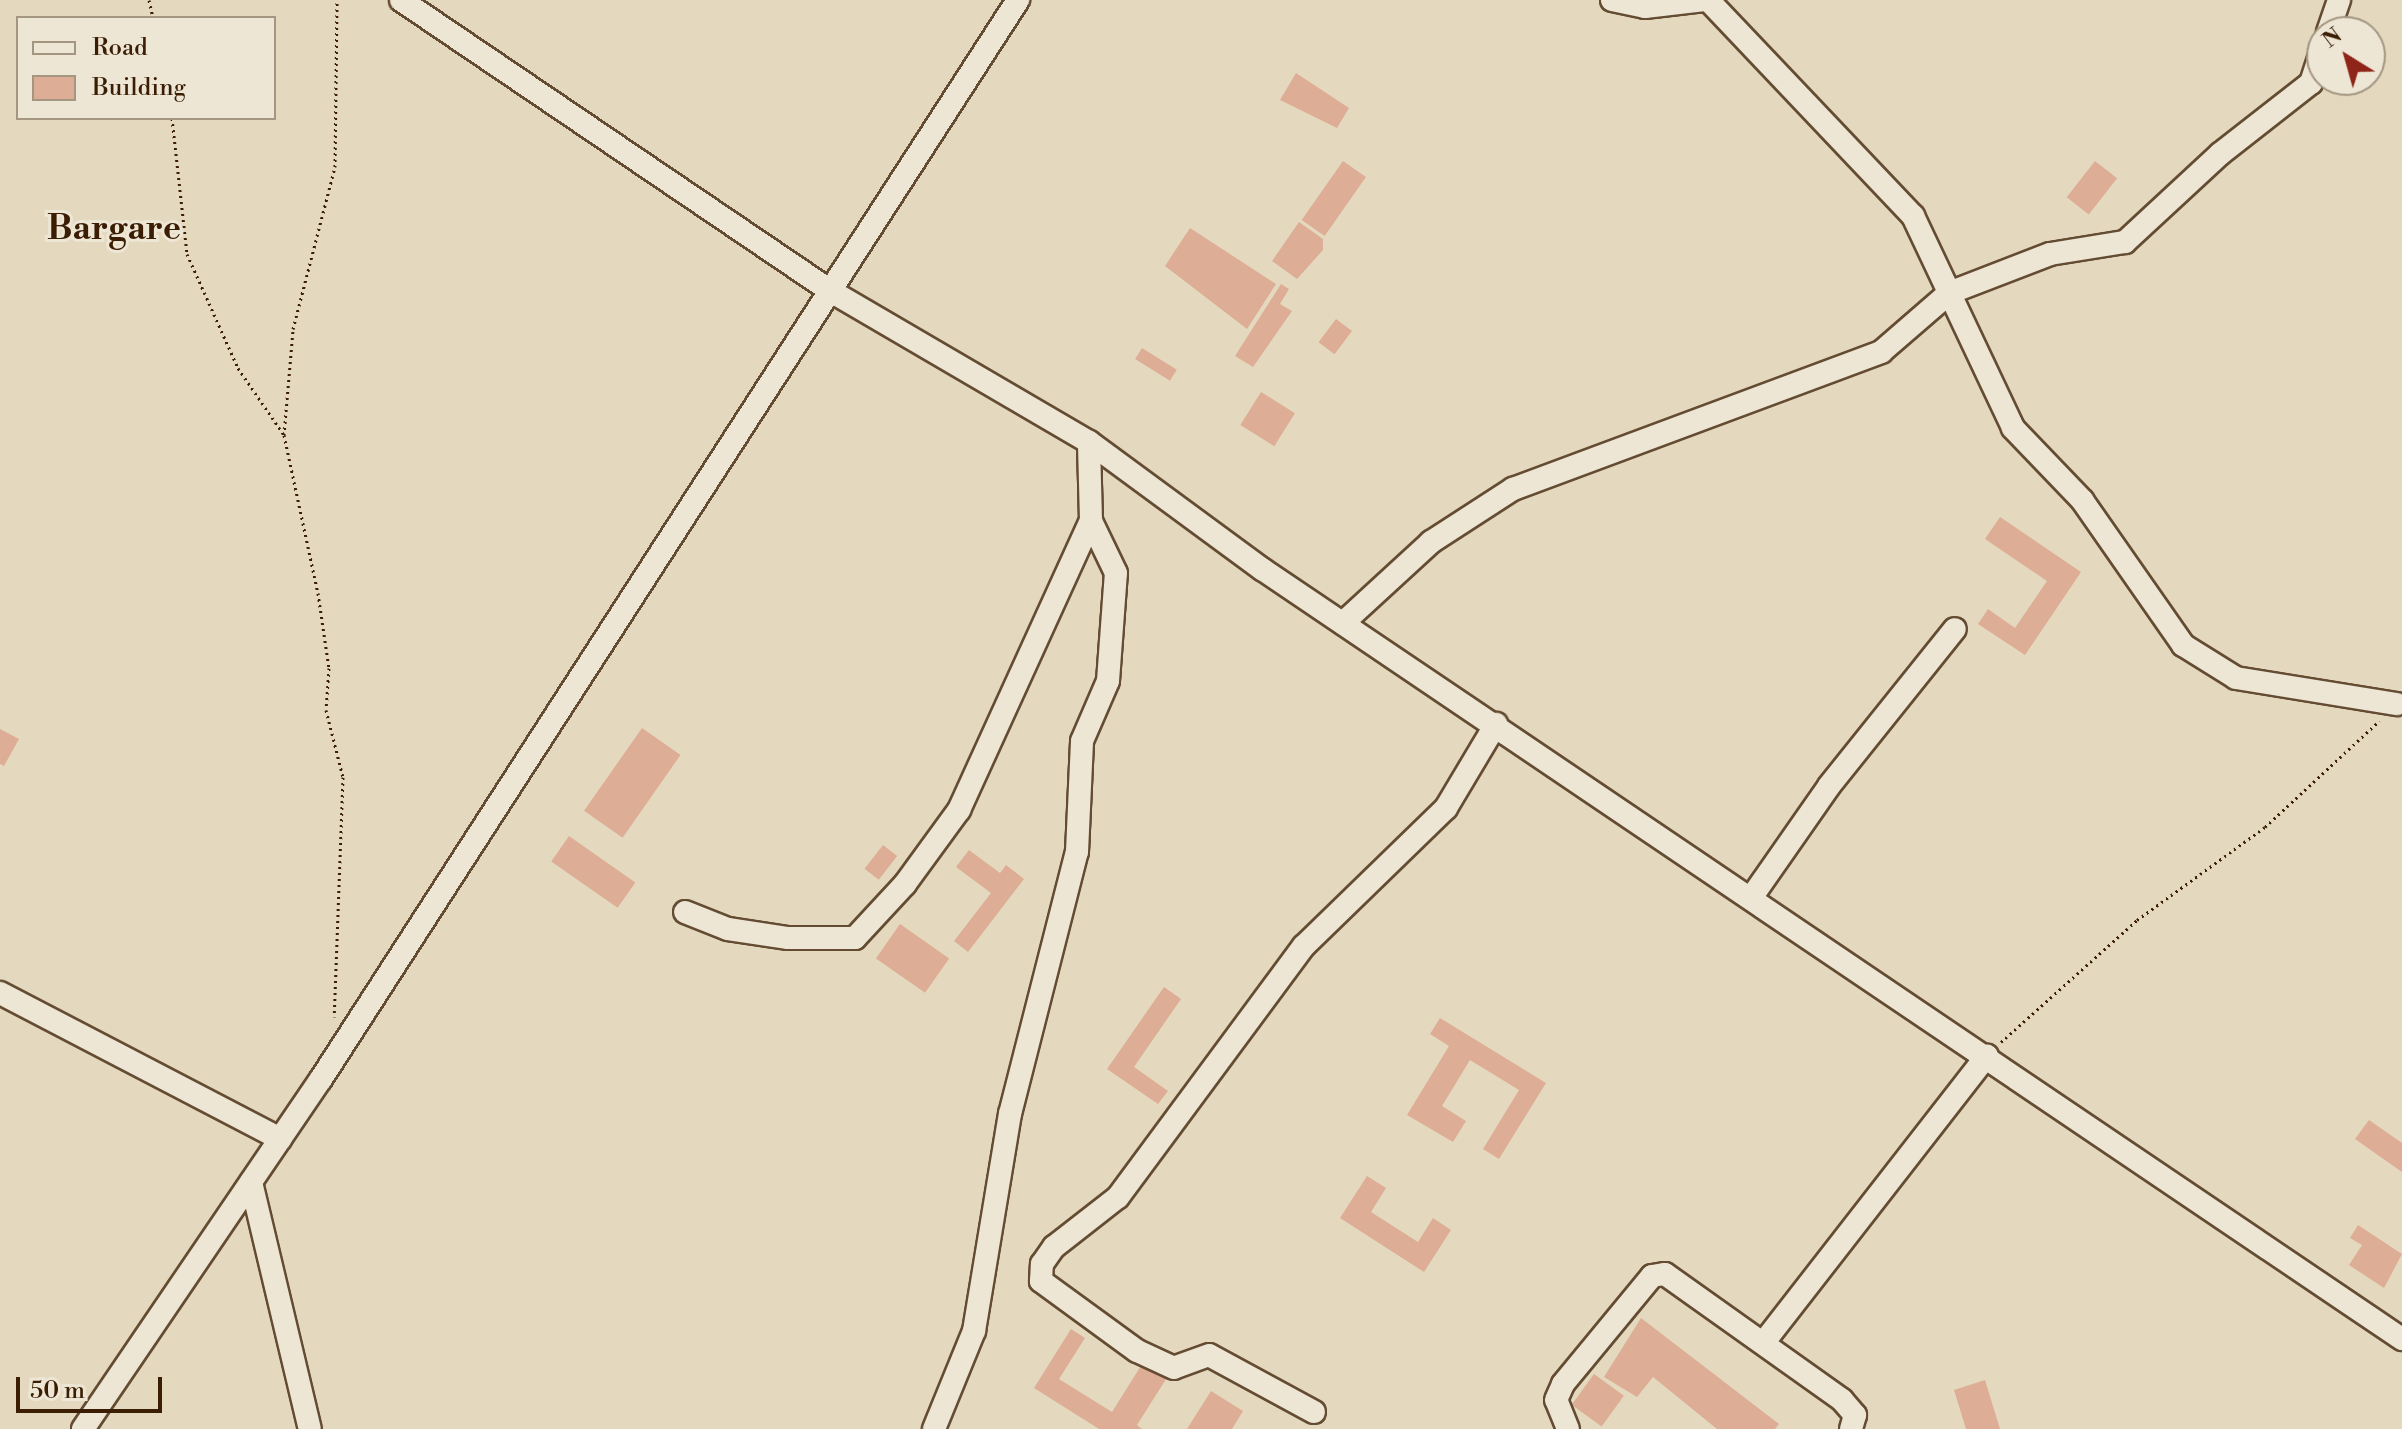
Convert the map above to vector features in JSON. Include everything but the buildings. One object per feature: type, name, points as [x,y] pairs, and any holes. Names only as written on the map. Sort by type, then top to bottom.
[{"type":"street","points":[[401,0],[829,290],[1089,442],[1343,623],[2402,1339]]},
{"type":"street","points":[[83,1429],[335,1057],[1018,0]]},
{"type":"street","points":[[1612,0],[1645,7],[1707,0],[1913,216],[2013,428],[2082,500],[2183,645],[2236,678],[2397,704]]},
{"type":"street","points":[[1343,623],[1431,542],[1513,489],[1881,352],[1949,293],[2050,254],[2125,242],[2220,154],[2306,87]]},
{"type":"street","points":[[934,1429],[974,1331],[1010,1114],[1077,852],[1082,741],[1108,681],[1116,573],[1091,521],[1089,442]]},
{"type":"street","points":[[685,912],[728,929],[788,938],[855,938],[905,884],[959,810],[1091,521]]},
{"type":"street","points":[[1751,898],[1829,786],[1955,629]]},
{"type":"street","points":[[1314,1412],[1209,1355],[1174,1368],[1137,1351],[1041,1281],[1042,1264],[1054,1247],[1118,1197],[1304,946],[1446,808],[1496,724]]},
{"type":"street","points":[[0,993],[280,1139]]},
{"type":"street","points":[[1764,1342],[1987,1056]]},
{"type":"street","points":[[251,1182],[310,1429]]},
{"type":"street","points":[[1568,1429],[1556,1400],[1563,1384],[1652,1276],[1677,1279],[1842,1400],[1855,1415],[1851,1429]]},
{"type":"path","points":[[335,1057],[343,777],[326,710],[329,668],[318,593],[284,435],[293,329],[335,167],[337,0]]},
{"type":"path","points":[[172,120],[187,254],[238,368],[284,435]]},
{"type":"path","points":[[1987,1056],[2044,998],[2137,920],[2265,827],[2397,704]]},
{"type":"district","name":"Bargare","points":[[114,230]]}]
